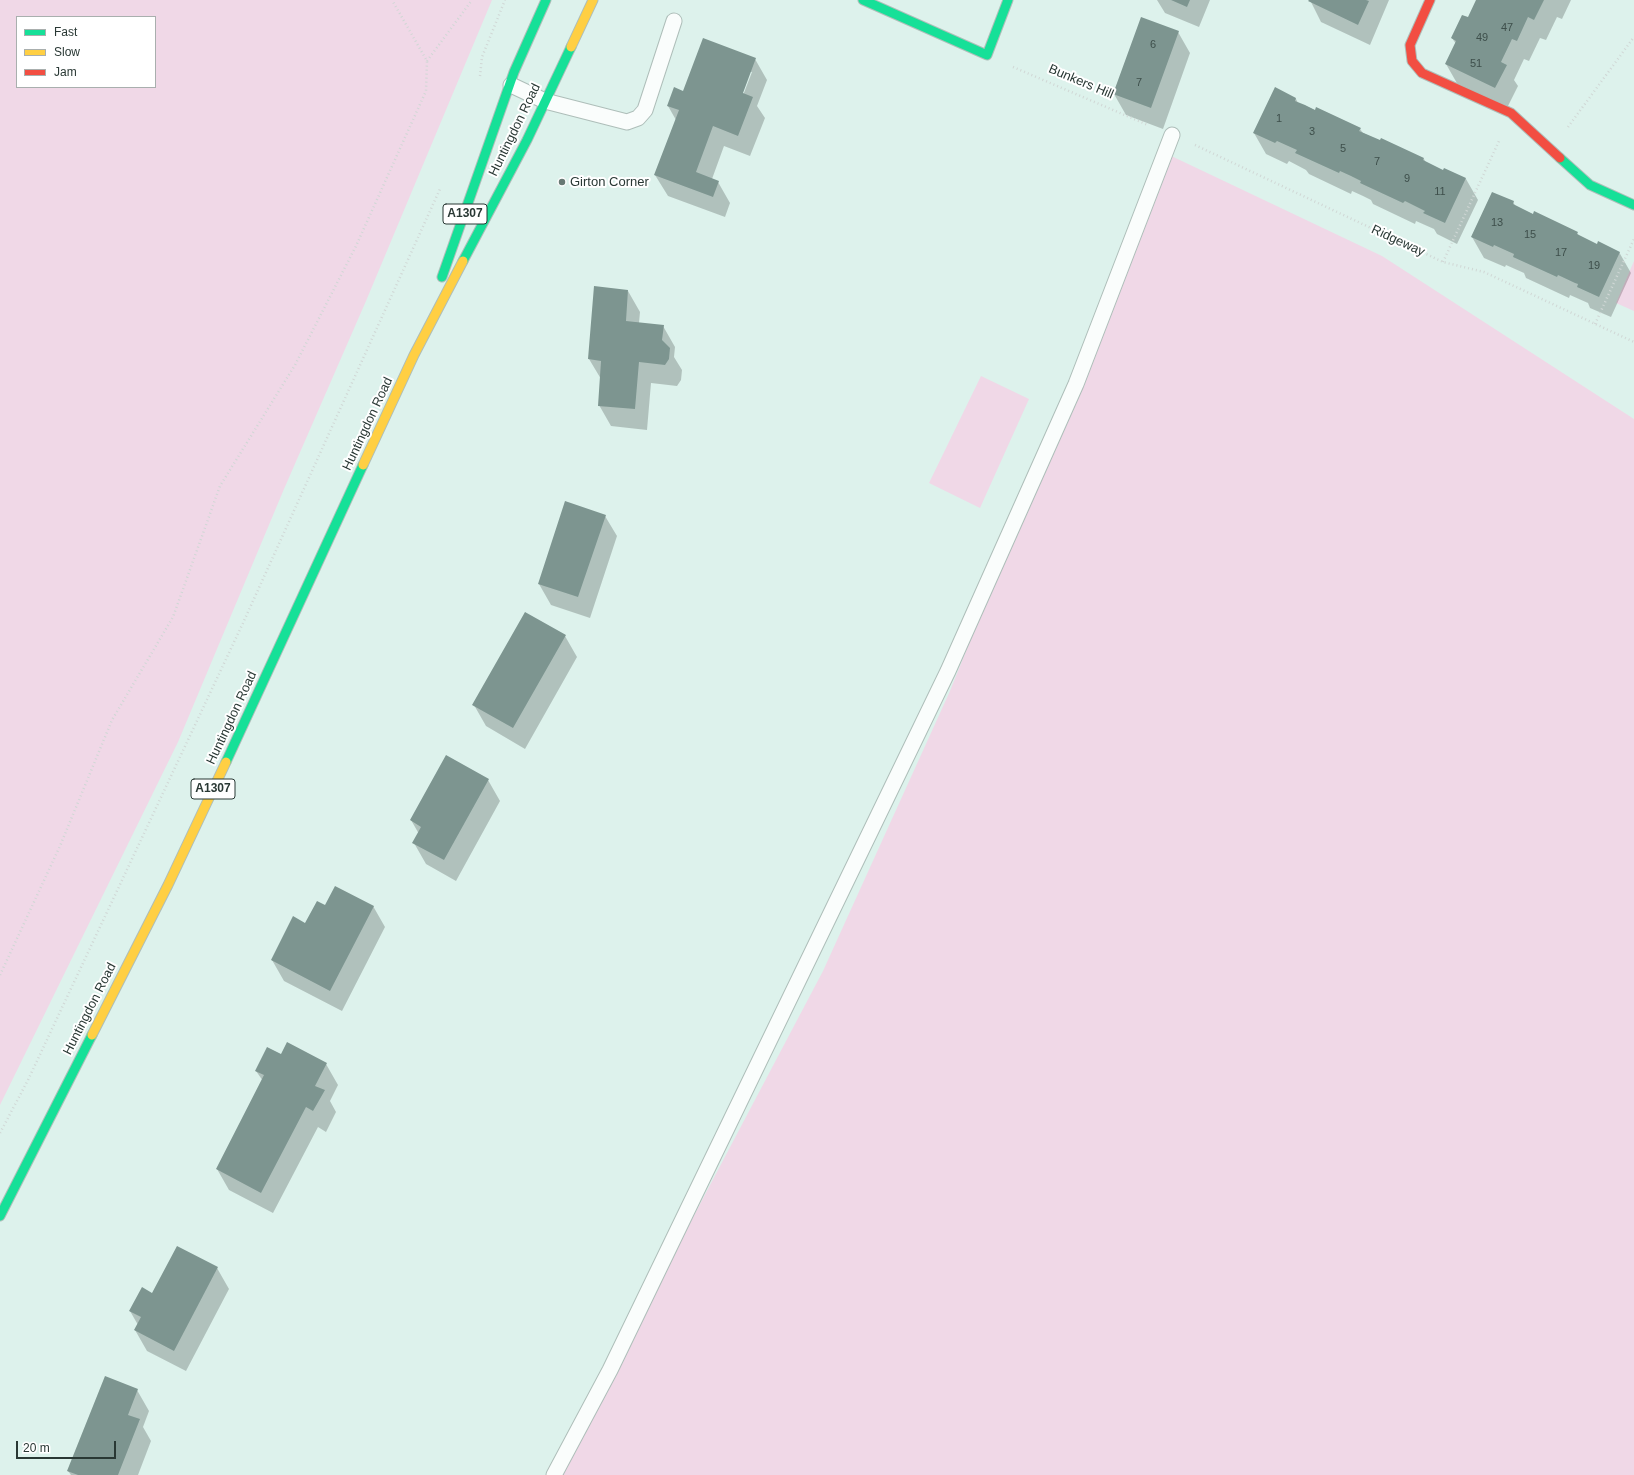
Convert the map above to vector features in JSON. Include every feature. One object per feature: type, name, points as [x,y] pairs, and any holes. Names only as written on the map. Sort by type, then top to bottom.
[{"type":"main road","name":"Huntingdon Road","points":[[414,356],[514,72],[546,0]]},
{"type":"main road","name":"Huntingdon Road","points":[[0,1216],[171,878],[414,356],[526,140],[592,0]]},
{"type":"main road","points":[[863,0],[987,55],[1008,0]]},
{"type":"main road","points":[[1430,0],[1410,45],[1412,61],[1422,73],[1511,113],[1590,185],[1634,205]]},
{"type":"lane","points":[[510,85],[545,101],[627,122],[638,118],[645,110],[674,21]]},
{"type":"lane","points":[[554,1475],[624,1342],[948,671],[1076,384],[1169,133]]},
{"type":"path","points":[[0,975],[60,846],[112,720],[174,617],[220,486],[295,365],[356,246],[426,91],[427,61],[392,0]]},
{"type":"path","points":[[427,61],[472,0]]},
{"type":"path","points":[[480,79],[482,57],[505,0]]},
{"type":"path","points":[[1552,150],[1634,37]]},
{"type":"path","name":"Bunkers Hill","points":[[987,55],[1169,133]]},
{"type":"path","points":[[1443,262],[1511,113]]},
{"type":"path","name":"Ridgeway","points":[[1169,133],[1443,262],[1484,272],[1634,342]]},
{"type":"path","points":[[0,1133],[31,1073],[243,623],[440,189]]},
{"type":"path","points":[[1595,324],[1634,239]]},
{"type":"shaded area","points":[[0,0],[492,0],[366,301],[284,489],[178,742],[0,1105]]},
{"type":"shaded area","points":[[1165,153],[1382,256],[1634,419],[1634,1475],[557,1475],[823,971],[950,691]]},
{"type":"shaded area","points":[[1634,261],[1634,311],[1616,303]]},
{"type":"shaded area","points":[[981,376],[1029,399],[980,508],[929,483]]},
{"type":"building","points":[[1171,0],[1190,0],[1187,7]]},
{"type":"building","points":[[1476,0],[1544,0],[1534,20],[1528,17],[1517,41],[1512,39],[1501,62],[1507,65],[1495,88],[1445,64],[1456,41],[1451,38],[1462,15],[1468,17]]},
{"type":"building","points":[[1308,1],[1369,1],[1358,25]]},
{"type":"building","points":[[1141,17],[1179,31],[1151,108],[1113,94]]},
{"type":"building","points":[[703,38],[756,58],[743,93],[753,97],[738,136],[713,126],[696,172],[719,181],[713,197],[654,175],[679,110],[667,106],[674,87],[683,91]]},
{"type":"building","points":[[1275,87],[1296,98],[1295,101],[1315,110],[1316,107],[1361,128],[1359,131],[1380,140],[1381,138],[1424,158],[1423,160],[1443,170],[1444,168],[1466,178],[1445,223],[1423,213],[1425,211],[1405,201],[1403,203],[1360,183],[1361,181],[1351,176],[1340,171],[1339,173],[1295,153],[1297,150],[1277,141],[1275,143],[1253,133]]},
{"type":"building","points":[[1492,192],[1514,201],[1513,204],[1533,214],[1534,211],[1578,232],[1577,234],[1597,244],[1598,241],[1620,252],[1599,297],[1577,287],[1578,284],[1558,275],[1557,277],[1513,257],[1514,254],[1494,245],[1493,247],[1471,237]]},
{"type":"building","points":[[594,286],[628,290],[626,321],[664,325],[662,340],[670,348],[669,359],[665,365],[639,362],[635,409],[598,406],[601,361],[588,359]]},
{"type":"building","points":[[565,501],[606,515],[578,597],[538,584]]},
{"type":"building","points":[[525,612],[566,635],[513,728],[472,705]]},
{"type":"building","points":[[446,755],[489,779],[444,860],[412,843],[421,827],[410,820]]},
{"type":"building","points":[[335,886],[374,906],[330,991],[271,960],[293,916],[305,923],[317,901],[325,905]]},
{"type":"building","points":[[287,1042],[327,1063],[315,1086],[325,1090],[313,1111],[306,1107],[261,1193],[216,1169],[264,1075],[255,1071],[267,1047],[281,1054]]},
{"type":"building","points":[[177,1246],[218,1267],[174,1351],[134,1330],[141,1317],[129,1311],[142,1287],[152,1293]]},
{"type":"building","points":[[105,1376],[138,1389],[128,1415],[140,1419],[118,1475],[78,1475],[67,1471]]},
{"type":"traffic: fast","points":[[442,277],[514,72],[546,0]]},
{"type":"traffic: fast","points":[[863,0],[987,55],[1008,0]]},
{"type":"traffic: fast","points":[[463,261],[527,140],[571,47]]},
{"type":"traffic: fast","points":[[1560,158],[1590,185],[1634,205]]},
{"type":"traffic: fast","points":[[226,762],[363,465]]},
{"type":"traffic: fast","points":[[0,1216],[92,1035]]},
{"type":"traffic: slow","points":[[571,47],[593,0]]},
{"type":"traffic: slow","points":[[363,465],[414,355],[463,261]]},
{"type":"traffic: slow","points":[[92,1035],[168,885],[226,762]]},
{"type":"traffic: jam","points":[[1430,0],[1410,45],[1412,61],[1422,73],[1511,113],[1560,158]]},
{"type":"place","name":"Girton Corner","points":[[562,182]]}]
